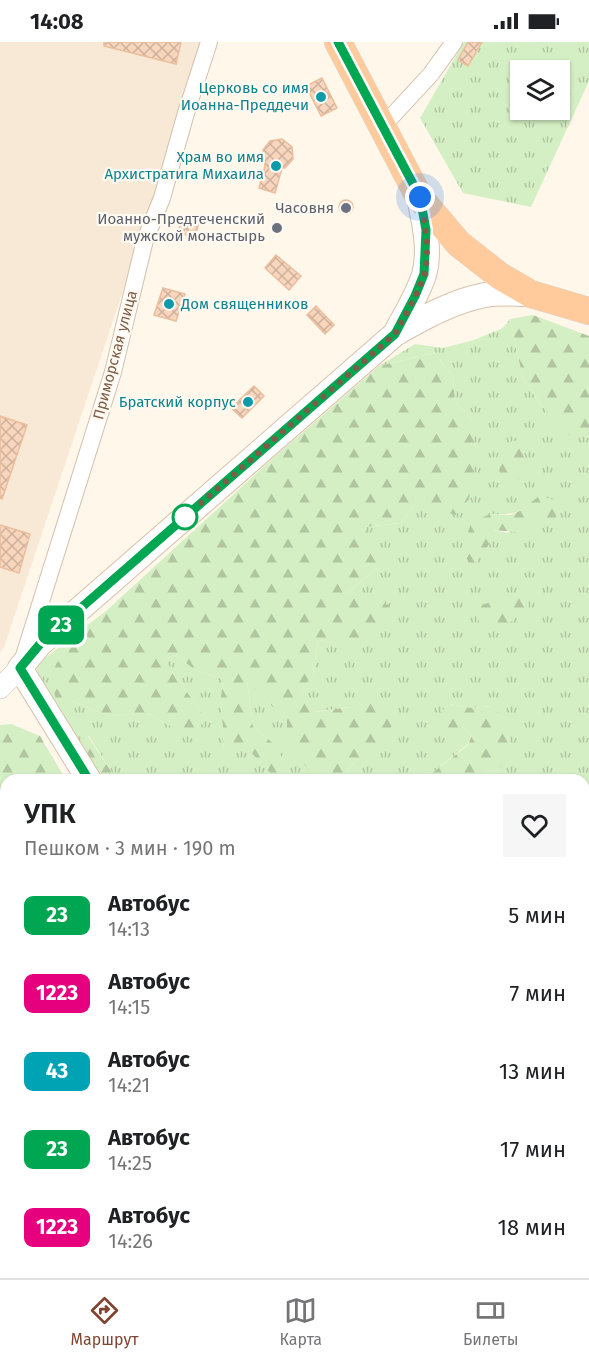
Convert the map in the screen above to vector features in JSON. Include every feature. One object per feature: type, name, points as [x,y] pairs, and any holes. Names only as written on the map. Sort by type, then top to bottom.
[{"type":"highway","points":[[338,42],[420,197],[459,244],[500,276],[531,294],[589,311]]},
{"type":"main road","points":[[395,334],[424,274],[426,230],[420,197]]},
{"type":"main road","points":[[85,774],[10,666],[40,644],[395,334],[438,312],[487,294],[531,294]]},
{"type":"street","name":"Приморская улица","points":[[10,666],[113,372],[145,240],[162,198],[209,42]]},
{"type":"street","points":[[382,127],[431,74],[454,42]]},
{"type":"street","points":[[0,688],[10,666]]},
{"type":"shaded area","points":[[0,42],[206,42],[4,647],[0,652]]},
{"type":"green space","points":[[464,42],[589,42],[589,81],[531,207],[463,193],[420,118]]},
{"type":"green space","points":[[533,315],[589,336],[589,437],[567,434],[542,406],[523,379],[510,319]]},
{"type":"green space","points":[[510,319],[523,379],[542,406],[567,433],[589,437],[589,774],[486,774],[500,768],[493,706],[471,708],[450,704],[462,727],[472,735],[468,744],[432,773],[345,774],[357,759],[350,707],[315,712],[299,693],[313,675],[318,640],[338,644],[388,605],[348,592],[379,566],[365,527],[400,523],[415,505],[430,508],[473,421],[455,402],[453,376],[434,353],[379,366],[415,344],[443,348],[474,340],[503,328]],"holes":[[[539,496],[541,518],[527,518],[508,533],[493,530],[490,514],[517,512]]]},
{"type":"green space","points":[[434,353],[453,376],[455,402],[473,421],[476,458],[469,499],[456,515],[415,505],[400,523],[365,527],[369,536],[387,555],[379,566],[348,592],[389,605],[389,615],[368,638],[338,644],[318,640],[313,675],[299,693],[316,712],[350,707],[370,689],[396,716],[378,757],[357,759],[345,774],[311,774],[287,738],[287,721],[247,681],[253,727],[273,743],[290,771],[271,774],[248,749],[224,750],[221,697],[223,679],[195,670],[176,655],[164,659],[201,712],[204,723],[197,727],[200,743],[147,713],[111,716],[72,701],[57,704],[50,675],[73,636],[106,611],[271,460],[379,366]]},
{"type":"green space","points":[[522,439],[525,472],[518,480],[502,484],[497,458],[502,444]]},
{"type":"green space","points":[[539,496],[555,500],[558,512],[553,526],[541,519],[527,518],[516,532],[493,530],[488,546],[476,562],[469,564],[463,548],[471,523],[490,514],[510,515],[520,511]]},
{"type":"green space","points":[[523,593],[527,607],[512,621],[492,632],[480,624],[474,607]]},
{"type":"green space","points":[[73,636],[62,655],[72,701],[111,716],[147,713],[199,742],[197,727],[201,712],[164,659],[176,655],[195,670],[223,679],[221,697],[224,750],[273,743],[253,727],[247,680],[287,721],[312,774],[113,774],[88,735],[82,754],[34,677],[39,663]]},
{"type":"green space","points":[[450,704],[471,708],[493,706],[509,726],[510,747],[500,768],[486,774],[424,774],[432,773],[468,745],[472,735],[462,727],[450,731],[427,723]]},
{"type":"green space","points":[[11,724],[40,736],[62,774],[0,774],[0,725]]},
{"type":"green space","points":[[87,735],[113,774],[93,774],[82,754],[80,741]]},
{"type":"building","points":[[104,42],[181,42],[176,64],[104,46]]},
{"type":"building","points":[[468,42],[482,42],[468,66],[458,60]]},
{"type":"building","name":"Церковь со имя Иоанна-Преддечи","points":[[322,78],[337,108],[321,116],[306,86]]},
{"type":"building","name":"Храм во имя Архистратига Михаила","points":[[282,139],[292,147],[293,159],[285,168],[282,168],[275,193],[259,188],[265,166],[263,150],[270,141]]},
{"type":"building","name":"Часовня","points":[[343,200],[349,200],[353,207],[349,214],[343,214],[339,210],[339,204]]},
{"type":"building","points":[[183,216],[199,221],[195,238],[178,232]]},
{"type":"building","points":[[276,255],[301,276],[289,290],[265,268]]},
{"type":"building","name":"Дом священников","points":[[163,288],[185,294],[176,321],[154,315]]},
{"type":"building","points":[[316,306],[334,325],[325,334],[307,315]]},
{"type":"building","name":"Братский корпус","points":[[254,386],[264,396],[242,418],[231,408]]},
{"type":"building","points":[[0,416],[27,425],[2,499],[0,498]]},
{"type":"building","points":[[0,525],[30,534],[19,573],[0,567]]},
{"type":"bus line","name":"23","points":[[85,774],[20,668],[40,644],[395,334],[424,274],[426,230],[420,197],[338,42]]},
{"type":"place","name":"Церковь со имя Иоанна-Преддечи","points":[[321,97]]},
{"type":"place","name":"Храм во имя Архистратига Михаила","points":[[276,166]]},
{"type":"place","name":"Часовня","points":[[346,208]]},
{"type":"place","name":"Иоанно-Предтеченский мужской монастырь","points":[[277,228]]},
{"type":"place","name":"Дом священников","points":[[169,304]]},
{"type":"place","name":"Братский корпус","points":[[248,402]]},
{"type":"route","points":[[185,517],[395,334],[424,274],[426,230],[420,197]]}]
